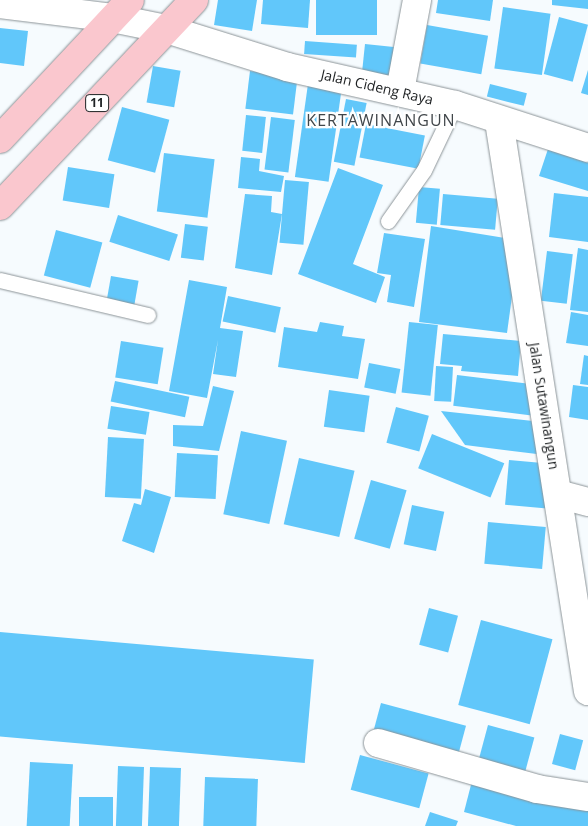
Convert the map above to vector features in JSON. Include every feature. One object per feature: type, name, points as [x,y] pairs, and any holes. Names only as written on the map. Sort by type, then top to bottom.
[{"type":"highway","name":"11","points":[[0,206],[194,0]]},
{"type":"highway","points":[[0,138],[121,9]]},
{"type":"street","points":[[400,91],[417,0]]},
{"type":"street","name":"Jalan Cideng Raya","points":[[0,4],[121,9],[166,29],[287,68],[400,91],[455,105],[499,121],[588,148]]},
{"type":"street","name":"Jalan Sutawinangun","points":[[499,121],[585,655],[588,691]]},
{"type":"street","points":[[558,494],[588,502]]},
{"type":"street","points":[[378,743],[537,789],[588,797]]},
{"type":"lane","points":[[388,221],[424,170],[455,105]]},
{"type":"lane","points":[[0,280],[148,315]]},
{"type":"building","points":[[218,0],[257,0],[252,31],[214,25]]},
{"type":"building","points":[[263,0],[310,0],[308,28],[261,24]]},
{"type":"building","points":[[316,0],[377,0],[377,35],[316,35]]},
{"type":"building","points":[[438,0],[493,0],[490,21],[436,13]]},
{"type":"building","points":[[552,0],[588,0],[588,9],[552,5]]},
{"type":"building","points":[[503,7],[551,14],[542,75],[494,68]]},
{"type":"building","points":[[559,17],[588,25],[573,82],[544,74]]},
{"type":"building","points":[[427,25],[488,36],[481,74],[420,63]]},
{"type":"building","points":[[0,28],[28,31],[24,66],[0,63]]},
{"type":"building","points":[[305,41],[357,45],[356,58],[304,54]]},
{"type":"building","points":[[365,44],[394,47],[390,81],[361,78]]},
{"type":"building","points":[[153,66],[181,71],[174,107],[147,102]]},
{"type":"building","points":[[588,70],[588,95],[581,93]]},
{"type":"building","points":[[250,71],[298,77],[293,115],[245,109]]},
{"type":"building","points":[[308,84],[342,89],[329,182],[295,177]]},
{"type":"building","points":[[490,84],[527,93],[524,106],[487,97]]},
{"type":"building","points":[[346,99],[367,103],[354,166],[334,162]]},
{"type":"building","points":[[122,107],[169,120],[155,173],[108,160]]},
{"type":"building","points":[[246,115],[266,117],[262,153],[242,151]]},
{"type":"building","points":[[271,117],[295,120],[288,173],[265,170]]},
{"type":"building","points":[[366,124],[425,135],[418,169],[360,157]]},
{"type":"building","points":[[549,146],[588,158],[588,191],[539,176]]},
{"type":"building","points":[[164,153],[215,159],[207,218],[157,212]]},
{"type":"building","points":[[241,157],[260,159],[259,171],[284,176],[281,192],[238,188]]},
{"type":"building","points":[[68,167],[114,174],[109,208],[63,201]]},
{"type":"building","points":[[338,168],[383,185],[353,264],[385,277],[376,303],[298,274]]},
{"type":"building","points":[[285,180],[309,182],[303,245],[280,243]]},
{"type":"building","points":[[419,187],[440,189],[437,225],[416,223]]},
{"type":"building","points":[[554,193],[588,197],[588,242],[549,237]]},
{"type":"building","points":[[245,194],[272,196],[271,212],[282,214],[272,275],[235,268]]},
{"type":"building","points":[[443,194],[498,199],[495,230],[440,225]]},
{"type":"building","points":[[118,215],[178,234],[169,261],[109,242]]},
{"type":"building","points":[[185,224],[208,227],[204,261],[181,258]]},
{"type":"building","points":[[431,226],[505,238],[513,289],[507,333],[419,322]]},
{"type":"building","points":[[56,230],[102,242],[90,288],[44,275]]},
{"type":"building","points":[[384,233],[425,239],[414,307],[387,302],[391,275],[377,273]]},
{"type":"building","points":[[578,248],[588,250],[588,312],[570,310]]},
{"type":"building","points":[[547,251],[573,254],[567,304],[541,301]]},
{"type":"building","points":[[111,276],[139,281],[134,306],[106,302]]},
{"type":"building","points":[[189,280],[227,287],[220,328],[243,331],[236,377],[213,374],[218,340],[207,398],[169,391]]},
{"type":"building","points":[[228,296],[281,307],[275,333],[223,321]]},
{"type":"building","points":[[571,312],[588,315],[588,346],[566,343]]},
{"type":"building","points":[[320,322],[344,326],[342,336],[365,339],[358,379],[278,367],[284,327],[317,332]]},
{"type":"building","points":[[409,322],[438,325],[430,396],[402,393]]},
{"type":"building","points":[[443,334],[521,341],[518,376],[461,371],[462,366],[440,364]]},
{"type":"building","points":[[121,341],[163,348],[158,384],[115,378]]},
{"type":"building","points":[[584,355],[588,356],[588,385],[580,384]]},
{"type":"building","points":[[369,363],[400,369],[396,394],[364,388]]},
{"type":"building","points":[[436,366],[453,367],[451,402],[434,401]]},
{"type":"building","points":[[457,375],[537,385],[534,416],[453,406]]},
{"type":"building","points":[[115,381],[189,397],[185,417],[111,402]]},
{"type":"building","points":[[573,385],[588,387],[588,420],[569,417]]},
{"type":"building","points":[[213,386],[234,391],[219,451],[173,446],[173,425],[203,426]]},
{"type":"building","points":[[329,390],[370,396],[364,432],[324,427]]},
{"type":"building","points":[[111,406],[150,412],[146,435],[107,429]]},
{"type":"building","points":[[396,407],[429,416],[419,452],[386,443]]},
{"type":"building","points":[[441,411],[542,422],[545,455],[465,445]]},
{"type":"building","points":[[241,431],[287,441],[269,524],[223,514]]},
{"type":"building","points":[[432,434],[504,463],[490,498],[418,468]]},
{"type":"building","points":[[108,437],[144,439],[141,499],[105,497]]},
{"type":"building","points":[[177,453],[218,455],[216,499],[175,497]]},
{"type":"building","points":[[299,458],[355,471],[339,537],[284,524]]},
{"type":"building","points":[[509,460],[551,464],[547,508],[505,505]]},
{"type":"building","points":[[371,480],[407,490],[390,549],[354,539]]},
{"type":"building","points":[[145,489],[171,497],[154,553],[122,541],[134,503],[141,505]]},
{"type":"building","points":[[412,505],[444,512],[436,551],[404,544]]},
{"type":"building","points":[[488,522],[546,527],[542,569],[484,564]]},
{"type":"building","points":[[429,608],[458,616],[448,652],[419,645]]},
{"type":"building","points":[[481,620],[552,639],[530,724],[458,705]]},
{"type":"building","points":[[0,632],[314,659],[305,763],[0,736]]},
{"type":"building","points":[[381,703],[466,726],[457,761],[372,738]]},
{"type":"building","points":[[488,725],[534,737],[525,774],[478,762]]},
{"type":"building","points":[[560,734],[583,740],[575,770],[552,764]]},
{"type":"building","points":[[360,755],[429,773],[419,808],[351,790]]},
{"type":"building","points":[[30,762],[73,764],[70,826],[27,826]]},
{"type":"building","points":[[118,766],[144,767],[142,826],[116,826]]},
{"type":"building","points":[[150,767],[181,768],[179,826],[148,826]]},
{"type":"building","points":[[205,777],[258,779],[256,826],[203,826]]},
{"type":"building","points":[[473,777],[588,808],[588,826],[516,826],[464,812]]},
{"type":"building","points":[[79,797],[113,797],[113,826],[79,826]]},
{"type":"building","points":[[430,812],[458,821],[456,826],[425,826]]},
{"type":"district","name":"KERTAWINANGUN","points":[[381,120]]}]
